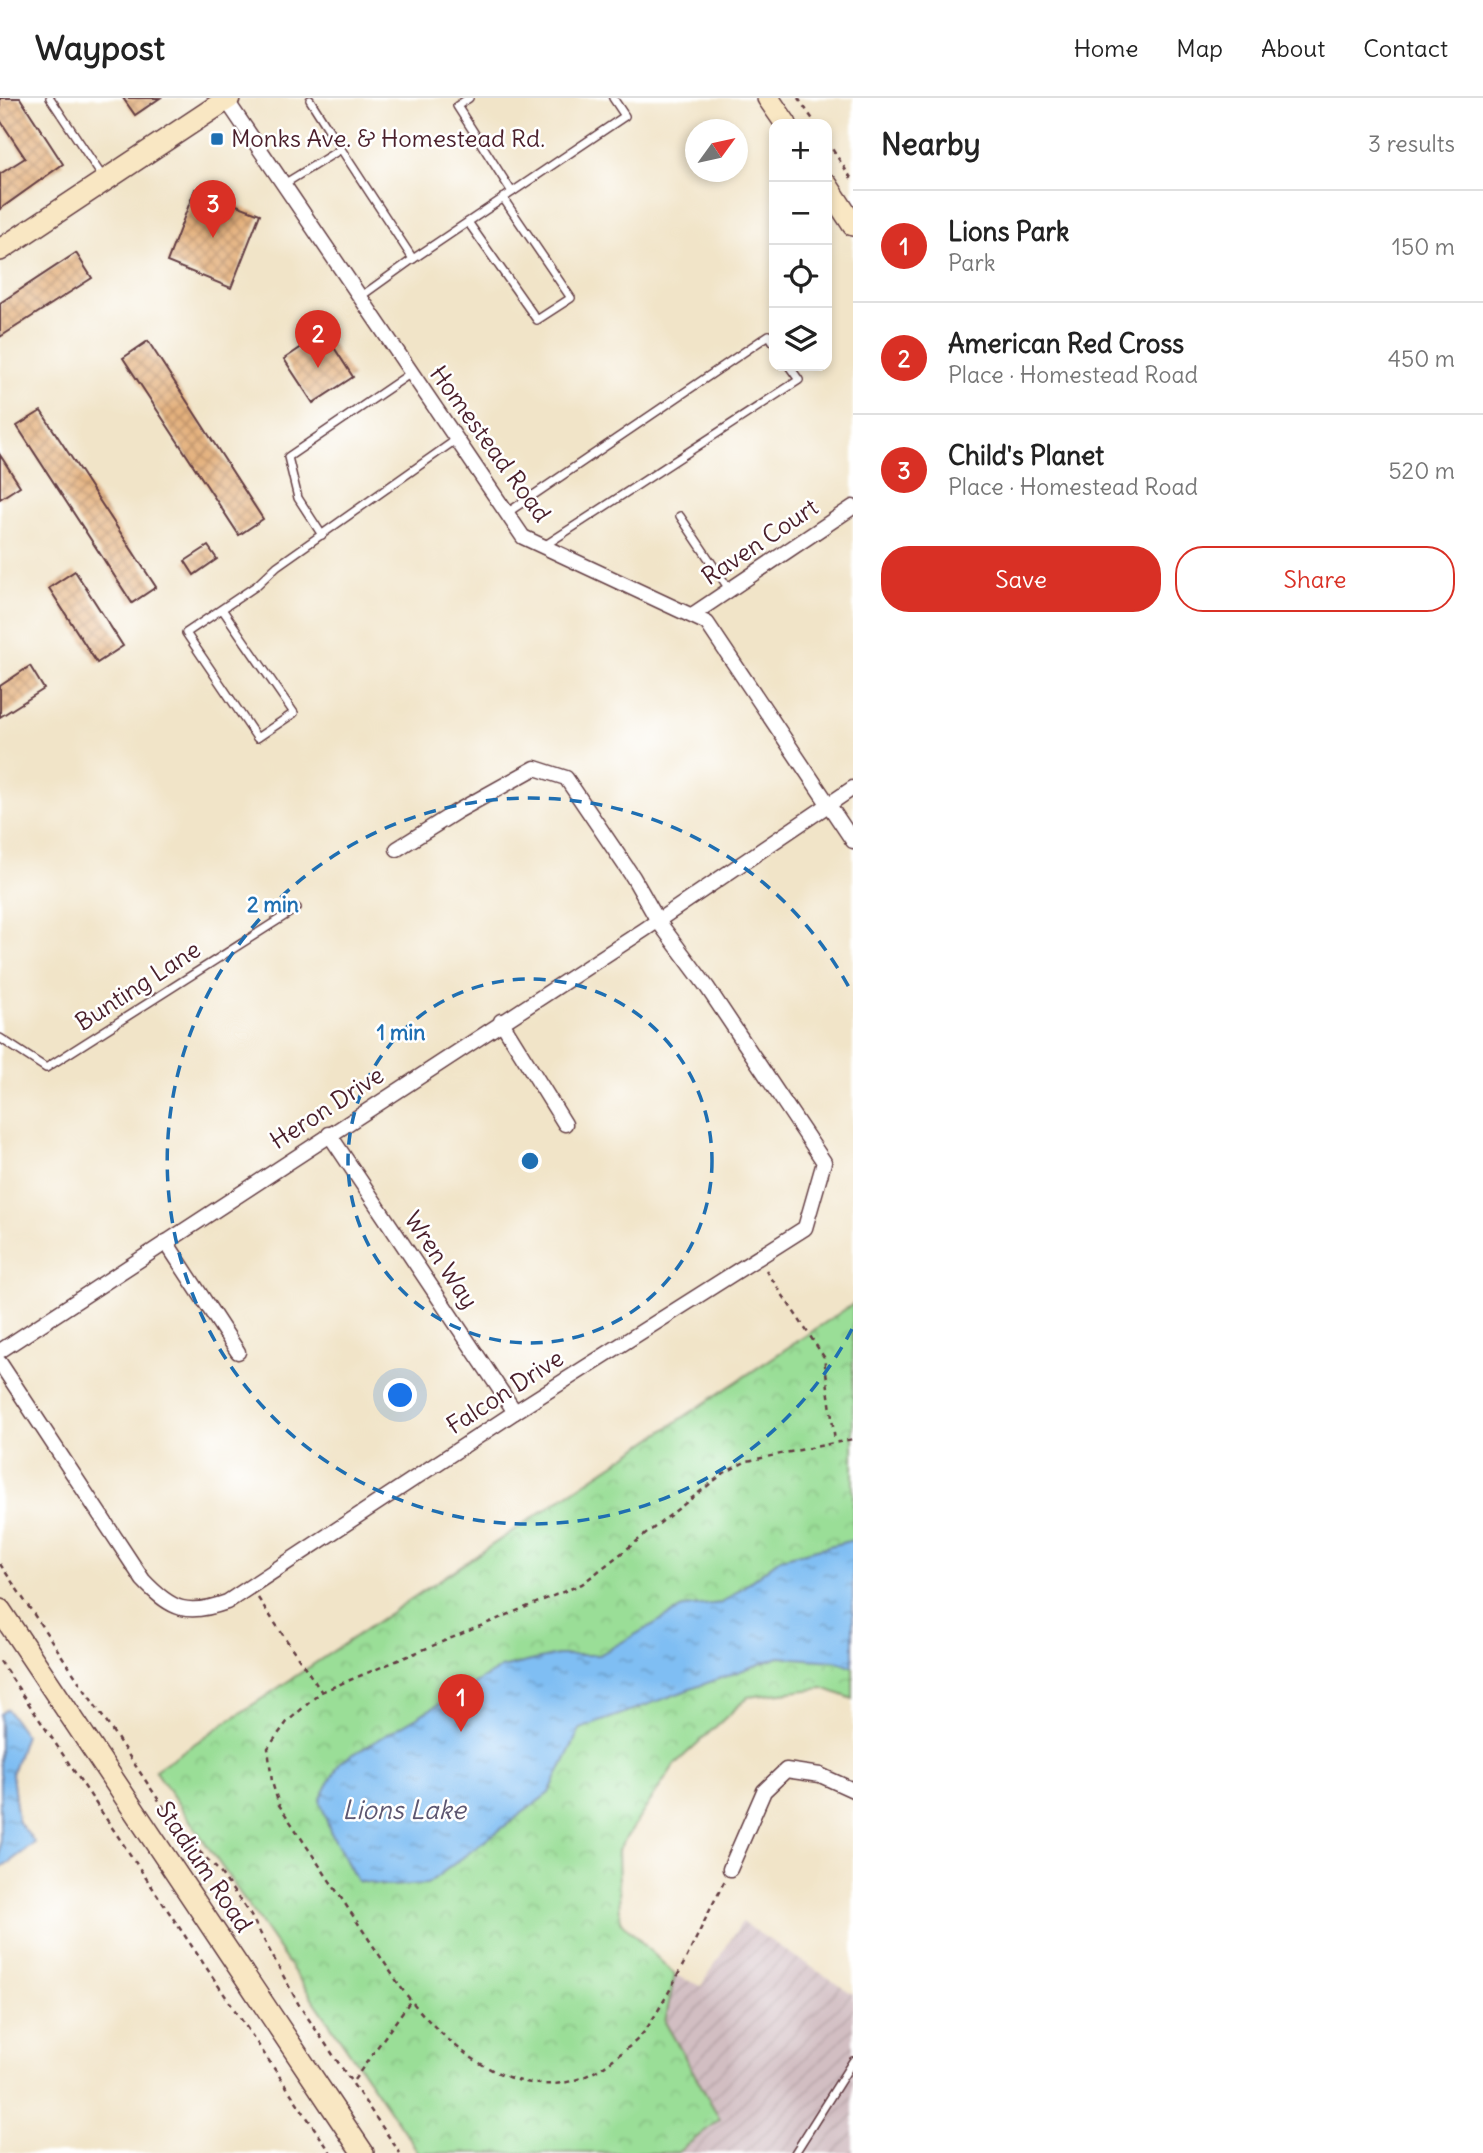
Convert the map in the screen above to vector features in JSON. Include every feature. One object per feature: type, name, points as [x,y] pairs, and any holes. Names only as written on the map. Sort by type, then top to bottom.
[{"type":"street","points":[[768,98],[783,119]]},
{"type":"street","points":[[0,250],[227,99]]},
{"type":"street","name":"Homestead Road","points":[[227,99],[523,537],[707,623],[853,841]]},
{"type":"street","points":[[832,194],[853,225]]},
{"type":"street","name":"Raven Court","points":[[692,615],[853,508]]},
{"type":"street","name":"Falcon Drive","points":[[0,1363],[144,1580],[160,1598],[184,1610],[203,1610],[227,1602],[515,1412],[806,1228],[824,1162],[707,987],[658,921],[633,877],[566,778],[535,768],[456,811],[397,849]]},
{"type":"street","name":"Heron Drive","points":[[0,1350],[658,921],[853,788]]},
{"type":"street","points":[[501,1021],[565,1124]]},
{"type":"street","name":"Wren Way","points":[[329,1134],[515,1412]]},
{"type":"street","points":[[166,1242],[238,1352]]},
{"type":"street","name":"Stadium Road","points":[[0,1610],[363,2153]]},
{"type":"street","points":[[730,1869],[764,1791],[786,1770],[820,1775],[853,1790]]},
{"type":"lane","points":[[50,98],[105,180]]},
{"type":"lane","points":[[469,98],[457,106],[512,192]]},
{"type":"lane","points":[[360,297],[625,116],[613,98]]},
{"type":"lane","points":[[310,100],[413,259]]},
{"type":"lane","points":[[283,185],[341,149]]},
{"type":"lane","points":[[468,222],[537,320],[571,298],[503,198]]},
{"type":"lane","points":[[507,513],[769,335]]},
{"type":"lane","points":[[543,547],[799,380],[793,371]]},
{"type":"lane","points":[[322,535],[298,498],[288,457],[411,373]]},
{"type":"lane","points":[[222,609],[294,713],[257,738],[186,632],[222,609],[457,439]]},
{"type":"lane","points":[[680,516],[730,590]]},
{"type":"lane","name":"Bunting Lane","points":[[0,1038],[46,1068],[298,908]]},
{"type":"lane","points":[[794,2153],[853,2061]]},
{"type":"path","points":[[798,98],[813,119]]},
{"type":"path","points":[[832,149],[853,181]]},
{"type":"path","points":[[758,1258],[824,1357],[835,1442]]},
{"type":"path","points":[[730,1869],[646,2029],[599,2070],[578,2080],[541,2084],[511,2078],[479,2064],[440,2034],[411,2000],[279,1804],[272,1782],[268,1748],[287,1722],[321,1692],[582,1584],[724,1473],[747,1461],[853,1439]]},
{"type":"path","points":[[0,1564],[185,1838],[219,1871],[251,1916],[299,2005],[400,2153]]},
{"type":"path","points":[[250,1586],[321,1692]]},
{"type":"path","points":[[0,1661],[331,2153]]},
{"type":"path","points":[[353,2081],[411,2000]]},
{"type":"shaded area","points":[[742,1922],[853,1994],[853,2153],[677,2153],[720,2119],[665,2022],[675,1975],[701,1986]]},
{"type":"green space","points":[[853,1304],[853,1699],[823,1688],[748,1697],[675,1764],[618,1850],[620,1921],[675,1975],[665,2022],[720,2119],[677,2153],[419,2153],[155,1770]]},
{"type":"water","name":"Lions Lake","points":[[853,1540],[853,1666],[835,1661],[779,1657],[580,1729],[549,1793],[427,1884],[388,1886],[357,1881],[330,1831],[320,1800],[340,1762],[501,1668],[557,1655],[599,1655],[684,1607],[722,1603],[781,1558]]},
{"type":"water","points":[[7,1709],[25,1735],[12,1774],[18,1821],[35,1843],[0,1869],[0,1714]]},
{"type":"building","points":[[0,98],[20,98],[63,164],[0,209],[0,174],[25,158],[0,120]]},
{"type":"building","points":[[123,98],[160,98],[135,115]]},
{"type":"building","points":[[195,189],[260,214],[231,288],[167,262]]},
{"type":"building","points":[[76,253],[92,278],[0,337],[0,303]]},
{"type":"building","points":[[324,332],[353,377],[313,403],[284,359]]},
{"type":"building","points":[[148,341],[263,519],[239,535],[123,358]]},
{"type":"building","points":[[41,411],[156,587],[132,603],[17,426]]},
{"type":"building","points":[[0,455],[20,486],[0,499]]},
{"type":"building","points":[[208,546],[217,559],[194,575],[185,561]]},
{"type":"building","points":[[75,571],[123,646],[97,663],[49,588]]},
{"type":"building","points":[[30,666],[44,689],[0,717],[0,686]]},
{"type":"place","name":"Monks Ave. & Homestead Rd.","points":[[217,139]]},
{"type":"place","name":"Child's Planet","points":[[213,238]]},
{"type":"place","name":"American Red Cross","points":[[318,368]]},
{"type":"place","name":"Lions Park","points":[[461,1732]]}]
